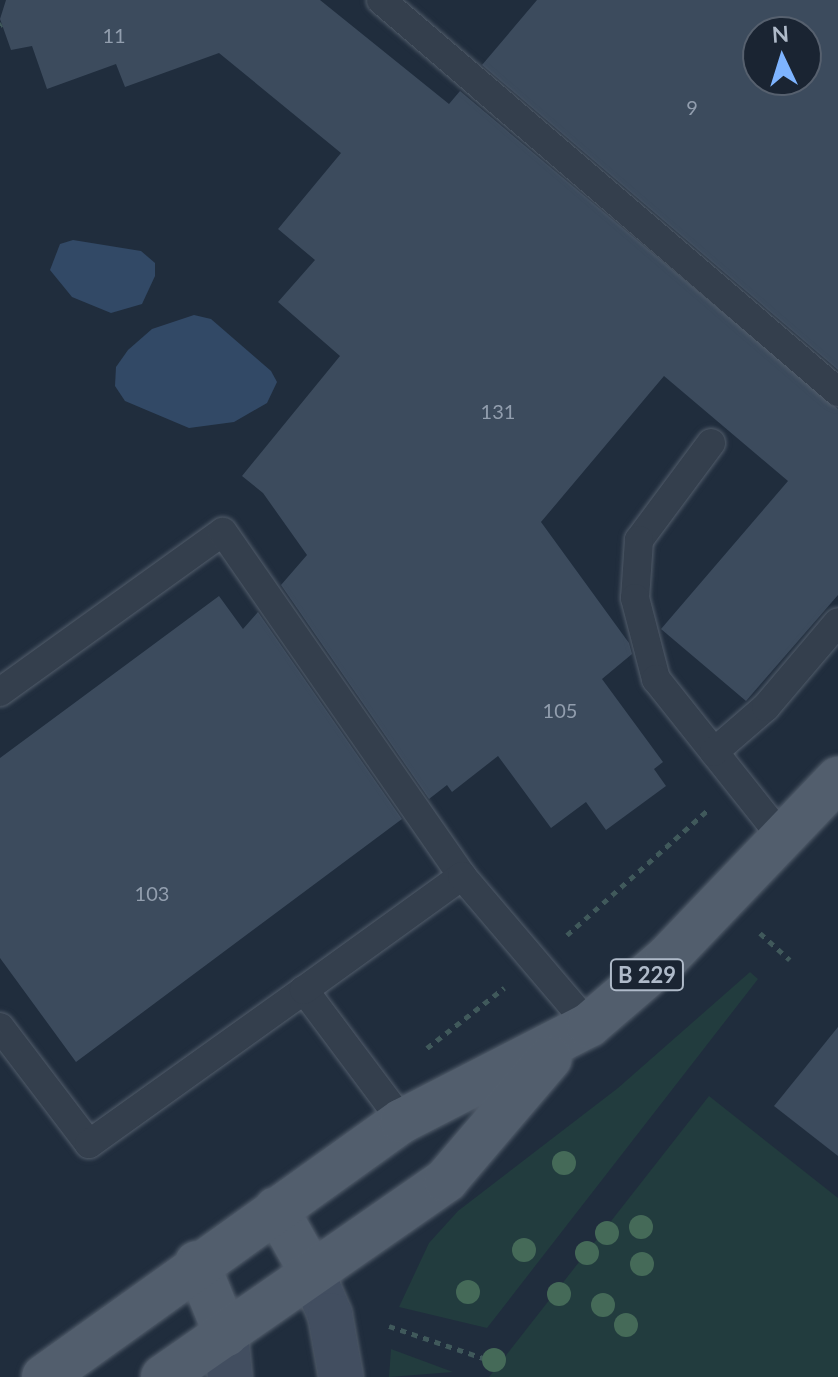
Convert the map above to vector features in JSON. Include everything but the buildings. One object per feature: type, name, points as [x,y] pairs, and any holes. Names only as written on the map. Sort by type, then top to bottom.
[{"type":"main road","name":"B 229","points":[[163,1377],[446,1180],[576,1034],[667,958],[784,840],[838,779]]},
{"type":"main road","name":"B 229","points":[[44,1377],[197,1263],[402,1121],[576,1034]]},
{"type":"main road","points":[[276,1209],[312,1273],[330,1315],[341,1377]]},
{"type":"main road","points":[[197,1263],[226,1334],[230,1377]]},
{"type":"lane","points":[[381,0],[838,392]]},
{"type":"lane","points":[[711,443],[639,540],[635,598],[656,679],[784,840]]},
{"type":"lane","points":[[0,692],[223,532],[462,876],[536,962],[576,1034]]},
{"type":"lane","points":[[714,752],[766,707],[838,622]]},
{"type":"lane","points":[[0,1027],[89,1144],[462,876]]},
{"type":"lane","points":[[304,990],[402,1121]]},
{"type":"path","points":[[376,1086],[536,962],[688,833],[736,780]]},
{"type":"path","points":[[389,1326],[483,1358]]},
{"type":"green space","points":[[750,972],[758,979],[487,1328],[399,1307],[429,1243],[458,1211],[618,1088]]},
{"type":"green space","points":[[709,1096],[838,1198],[838,1377],[489,1377]]},
{"type":"green space","points":[[391,1349],[453,1372],[389,1377]]},
{"type":"water","points":[[73,240],[141,251],[155,263],[155,276],[142,304],[111,313],[72,297],[50,270],[60,244]]},
{"type":"water","points":[[194,315],[211,319],[271,371],[277,382],[267,403],[234,422],[189,428],[125,401],[115,386],[116,367],[128,350],[152,329]]}]
